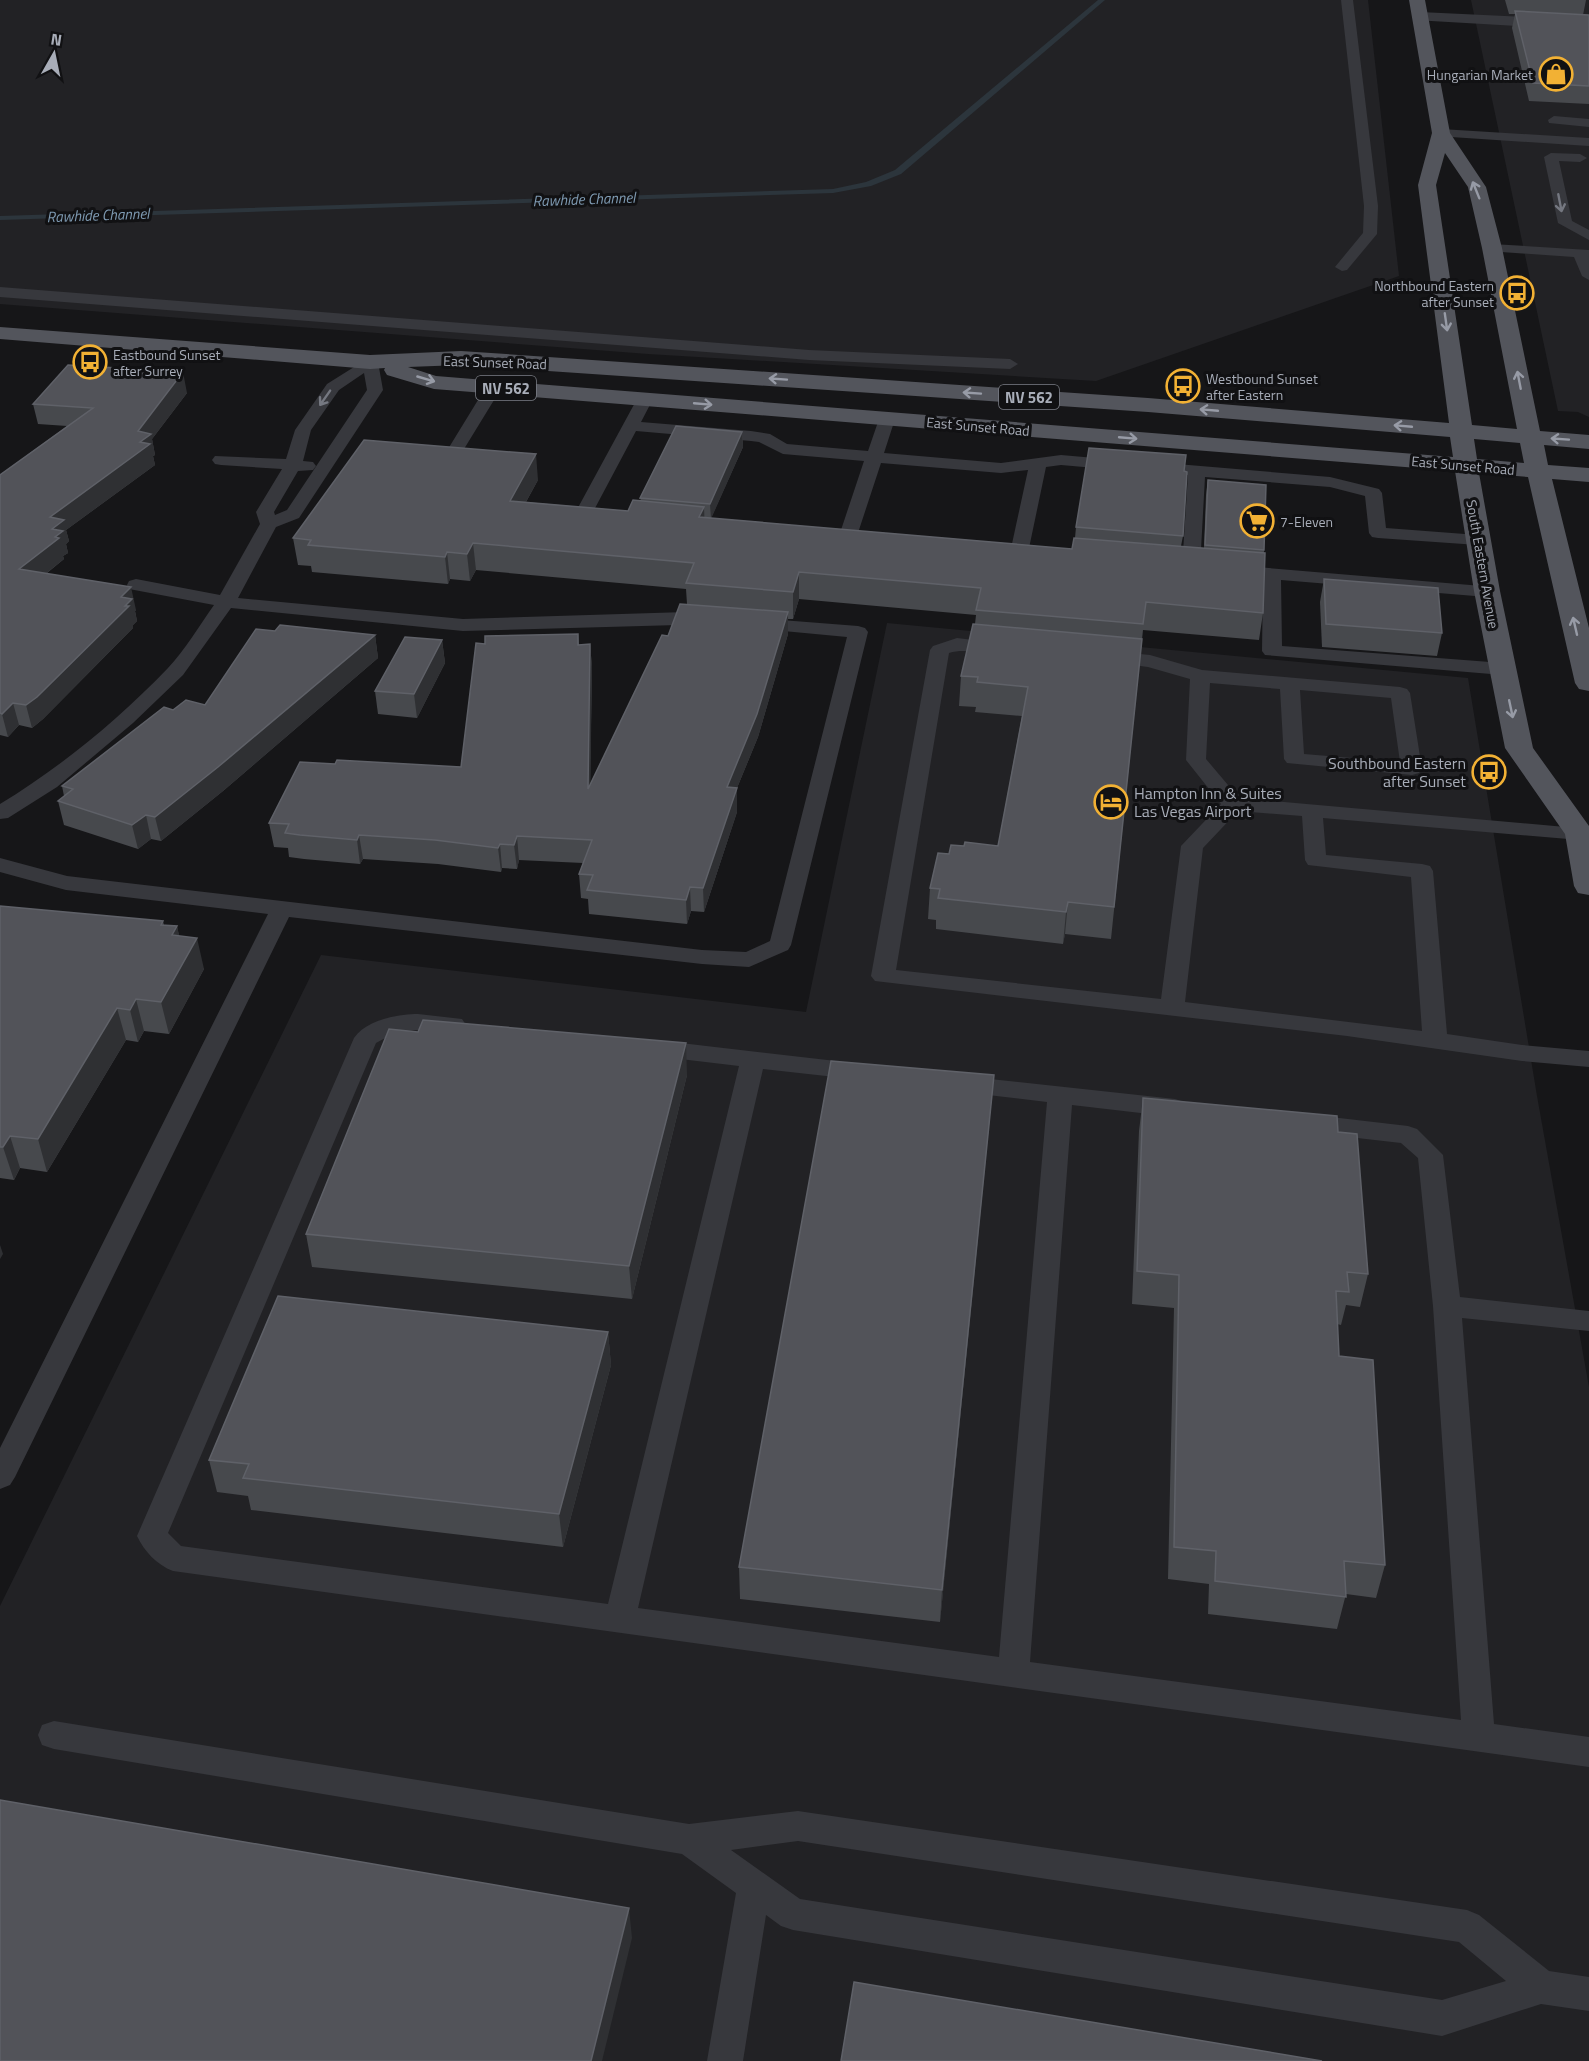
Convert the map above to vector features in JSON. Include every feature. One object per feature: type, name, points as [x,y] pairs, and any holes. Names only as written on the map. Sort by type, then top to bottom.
[{"type":"main road","name":"South Eastern Avenue","points":[[1419,8],[1441,134],[1477,187],[1492,248],[1530,437],[1589,683]]},
{"type":"main road","name":"South Eastern Avenue","points":[[1441,134],[1427,185],[1466,466],[1487,591],[1519,748],[1580,834],[1589,886]]},
{"type":"main road","name":"East Sunset Road","points":[[0,333],[370,362],[461,358],[563,364],[1148,405],[1589,442]]},
{"type":"main road","name":"East Sunset Road","points":[[370,362],[434,382],[1589,476]]},
{"type":"main road","name":"South Eastern Avenue","points":[[1580,834],[1589,806]]},
{"type":"street","points":[[1419,8],[1589,25]]},
{"type":"lane","points":[[1342,267],[1370,234],[1371,206],[1347,0]]},
{"type":"lane","points":[[1554,120],[1589,123]]},
{"type":"lane","points":[[1441,134],[1589,142]]},
{"type":"lane","points":[[1580,158],[1551,157],[1565,222],[1576,220],[1589,236]]},
{"type":"lane","points":[[1492,248],[1584,253],[1589,276]]},
{"type":"lane","points":[[0,292],[809,355],[1010,364]]},
{"type":"lane","points":[[0,813],[50,783],[126,719],[176,671],[226,602],[269,524],[293,514],[375,390],[370,362],[333,387],[303,430],[293,465],[265,512],[269,524]]},
{"type":"lane","points":[[456,449],[494,387]]},
{"type":"lane","points":[[628,518],[583,514],[645,399]]},
{"type":"lane","points":[[868,541],[841,538],[874,458],[887,419]]},
{"type":"lane","points":[[631,426],[751,436],[764,438],[783,449],[874,458],[1001,468],[1061,460],[1330,482],[1373,493],[1378,533],[1478,540]]},
{"type":"lane","points":[[1219,473],[1224,446]]},
{"type":"lane","points":[[1330,482],[1333,455]]},
{"type":"lane","points":[[221,460],[324,468]]},
{"type":"lane","points":[[1019,553],[1038,463]]},
{"type":"lane","points":[[1191,567],[1197,471]]},
{"type":"lane","points":[[997,551],[1042,555]]},
{"type":"lane","points":[[1168,566],[1487,591]]},
{"type":"lane","points":[[1272,574],[1272,651],[1503,669]]},
{"type":"lane","points":[[0,865],[66,883],[702,957],[748,960],[780,945],[858,632],[686,618],[464,625],[226,602],[135,585]]},
{"type":"lane","points":[[1025,650],[957,644],[940,650],[882,976],[1172,1008],[1522,1053],[1589,1059]]},
{"type":"lane","points":[[1093,656],[1150,661],[1200,676],[1290,683],[1400,693],[1412,769],[1294,759],[1290,683]]},
{"type":"lane","points":[[1200,676],[1196,760],[1233,804],[1580,834]]},
{"type":"lane","points":[[1172,1008],[1192,846],[1233,804]]},
{"type":"lane","points":[[1312,811],[1316,860],[1422,871],[1435,1040]]},
{"type":"lane","points":[[0,1477],[282,909]]},
{"type":"lane","points":[[484,1029],[414,1020],[386,1025],[366,1038],[152,1536],[173,1558],[1589,1752]]},
{"type":"lane","points":[[624,1045],[883,1075]]},
{"type":"lane","points":[[620,1620],[753,1060]]},
{"type":"lane","points":[[942,1081],[1199,1111]]},
{"type":"lane","points":[[1013,1674],[1060,1095]]},
{"type":"lane","points":[[1280,1121],[1408,1135],[1430,1155],[1447,1306],[1479,1738]]},
{"type":"lane","points":[[1447,1306],[1589,1321]]},
{"type":"lane","points":[[54,1735],[689,1840],[798,1826],[1467,1927],[1541,1987]]},
{"type":"lane","points":[[689,1840],[793,1914],[1442,2018],[1541,1987],[1589,1994]]},
{"type":"lane","points":[[725,2061],[754,1886]]},
{"type":"shaded area","points":[[0,0],[1368,0],[1399,276],[1096,381],[648,354],[0,304]]},
{"type":"shaded area","points":[[1471,0],[1589,0],[1589,417],[1578,412],[1558,411]]},
{"type":"shaded area","points":[[887,623],[1468,678],[1537,1096],[1589,1387],[1589,2061],[0,2061],[0,1606],[321,955],[806,1012]]},
{"type":"building","points":[[1515,11],[1589,15],[1589,86],[1533,83]]},
{"type":"building","points":[[68,365],[183,372],[138,431],[151,434],[140,442],[150,444],[50,517],[64,520],[52,529],[63,531],[55,537],[59,538],[19,569],[131,587],[121,597],[132,599],[125,606],[129,606],[37,697],[26,705],[13,703],[2,714],[0,713],[0,475],[93,408],[33,404]]},
{"type":"building","points":[[676,426],[742,432],[710,504],[640,498]]},
{"type":"building","points":[[364,440],[536,454],[510,501],[628,511],[633,500],[704,507],[699,517],[1072,549],[1074,538],[1265,553],[1263,613],[1146,602],[1143,624],[976,610],[981,588],[799,572],[793,592],[686,583],[694,563],[473,543],[467,554],[447,552],[445,557],[308,545],[311,540],[293,538]]},
{"type":"building","points":[[1089,448],[1186,455],[1183,536],[1076,527]]},
{"type":"building","points":[[1208,480],[1266,485],[1264,550],[1205,545]]},
{"type":"building","points":[[1324,579],[1438,588],[1442,633],[1326,624]]},
{"type":"building","points":[[680,604],[788,612],[757,714],[727,787],[737,788],[703,888],[690,887],[686,900],[587,890],[593,875],[579,874],[592,840],[517,836],[514,845],[500,844],[498,848],[435,840],[359,835],[357,840],[300,835],[285,833],[289,824],[269,823],[300,762],[335,764],[337,760],[461,767],[476,643],[485,644],[485,636],[578,634],[578,645],[590,644],[588,789],[662,635],[668,636]]},
{"type":"building","name":"Hampton Inn & Suites Las Vegas Airport","points":[[973,624],[1142,639],[1114,907],[1068,902],[1066,912],[938,898],[940,889],[930,888],[938,853],[949,854],[951,845],[964,846],[965,842],[998,846],[1028,687],[977,682],[978,677],[961,676]]},
{"type":"building","points":[[280,625],[375,635],[155,817],[146,815],[132,825],[58,801],[73,789],[62,786],[164,707],[173,710],[186,700],[205,705],[256,629],[275,631]]},
{"type":"building","points":[[405,637],[442,640],[414,694],[375,691]]},
{"type":"building","points":[[0,906],[163,921],[161,925],[177,926],[172,935],[197,938],[161,1002],[136,999],[130,1010],[117,1008],[38,1139],[10,1136],[3,1147],[0,1147]]},
{"type":"building","points":[[423,1020],[686,1043],[629,1266],[306,1234],[389,1029],[418,1032]]},
{"type":"building","points":[[831,1061],[994,1075],[942,1590],[739,1567]]},
{"type":"building","points":[[1143,1098],[1337,1116],[1338,1132],[1357,1134],[1368,1274],[1347,1272],[1349,1292],[1336,1291],[1339,1356],[1373,1360],[1385,1565],[1344,1561],[1346,1597],[1215,1581],[1216,1551],[1174,1547],[1179,1275],[1137,1271]]},
{"type":"building","points":[[278,1296],[608,1332],[559,1514],[243,1478],[249,1464],[209,1460]]},
{"type":"building","points":[[0,1800],[629,1908],[591,2061],[0,2061]]},
{"type":"building","points":[[854,1982],[1322,2061],[841,2061]]},
{"type":"waterway","name":"Rawhide Channel","points":[[0,218],[833,191],[868,184],[898,172],[1102,0]]},
{"type":"place","name":"Hungarian Market","points":[[1556,74]]},
{"type":"place","name":"Northbound Eastern after Sunset","points":[[1517,293]]},
{"type":"place","name":"Eastbound Sunset after Surrey","points":[[90,362]]},
{"type":"place","name":"Westbound Sunset after Eastern","points":[[1183,386]]},
{"type":"place","name":"7-Eleven","points":[[1257,521]]},
{"type":"place","name":"Southbound Eastern after Sunset","points":[[1489,772]]},
{"type":"place","name":"Hampton Inn & Suites Las Vegas Airport","points":[[1111,802]]}]
